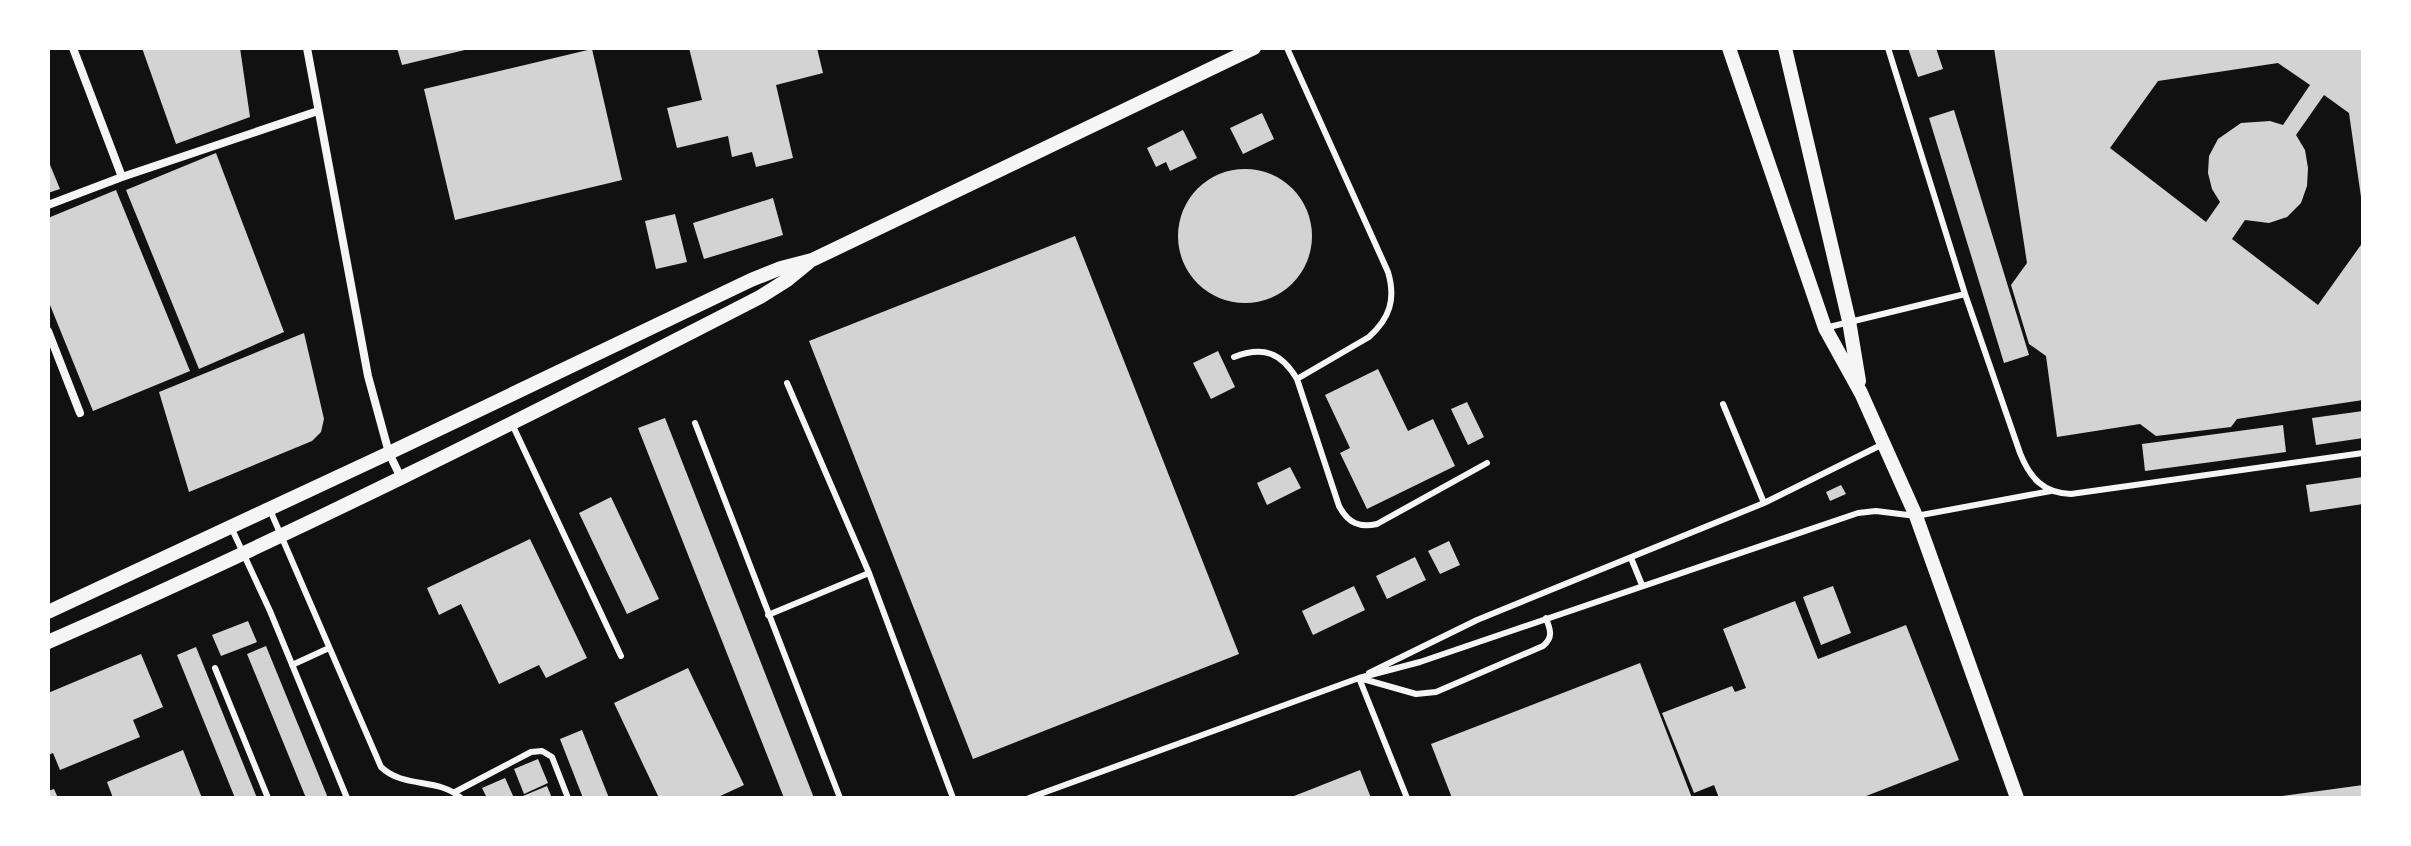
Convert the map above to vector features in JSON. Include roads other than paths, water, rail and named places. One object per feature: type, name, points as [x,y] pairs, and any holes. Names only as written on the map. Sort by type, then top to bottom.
[{"type":"street","points":[[73,48],[122,177]]},
{"type":"street","points":[[307,48],[359,336],[389,453],[401,479]]},
{"type":"street","points":[[48,612],[751,280],[812,260],[1254,48]]},
{"type":"street","points":[[1729,48],[1825,328],[1861,393],[1916,516],[2017,798]]},
{"type":"street","points":[[1785,48],[1849,321],[1861,393]]},
{"type":"street","points":[[48,205],[318,111]]},
{"type":"street","points":[[48,642],[244,553],[512,424],[760,297],[812,260]]},
{"type":"street","points":[[48,331],[80,413]]},
{"type":"lane","points":[[1287,48],[1392,287],[1392,303],[1379,328],[1297,379]]},
{"type":"lane","points":[[1888,48],[1965,294],[2027,469],[2036,482],[2051,491]]},
{"type":"lane","points":[[1825,328],[1965,294]]},
{"type":"lane","points":[[1234,357],[1248,351],[1263,351],[1278,356],[1289,366],[1297,379],[1339,506],[1345,517],[1354,524],[1365,527],[1377,524],[1487,463]]},
{"type":"lane","points":[[787,383],[869,573],[953,798]]},
{"type":"lane","points":[[1723,404],[1764,503]]},
{"type":"lane","points":[[695,423],[840,798]]},
{"type":"lane","points":[[512,424],[621,656]]},
{"type":"lane","points":[[1359,678],[1477,620],[1764,503],[1884,444]]},
{"type":"lane","points":[[1029,798],[1359,678],[1420,662],[1858,513],[1897,512],[1916,516],[2051,491],[2071,494],[2363,453]]},
{"type":"lane","points":[[269,508],[381,767],[398,779],[442,786],[461,798]]},
{"type":"lane","points":[[231,527],[347,798]]},
{"type":"lane","points":[[1631,558],[1642,585]]},
{"type":"lane","points":[[768,615],[869,573]]},
{"type":"lane","points":[[1359,678],[1416,694],[1436,692],[1543,646],[1551,633],[1546,618]]},
{"type":"lane","points":[[292,665],[329,648]]},
{"type":"lane","points":[[215,668],[268,798]]},
{"type":"lane","points":[[1359,678],[1407,798]]},
{"type":"lane","points":[[455,792],[531,752],[542,751],[552,757],[568,798]]}]
